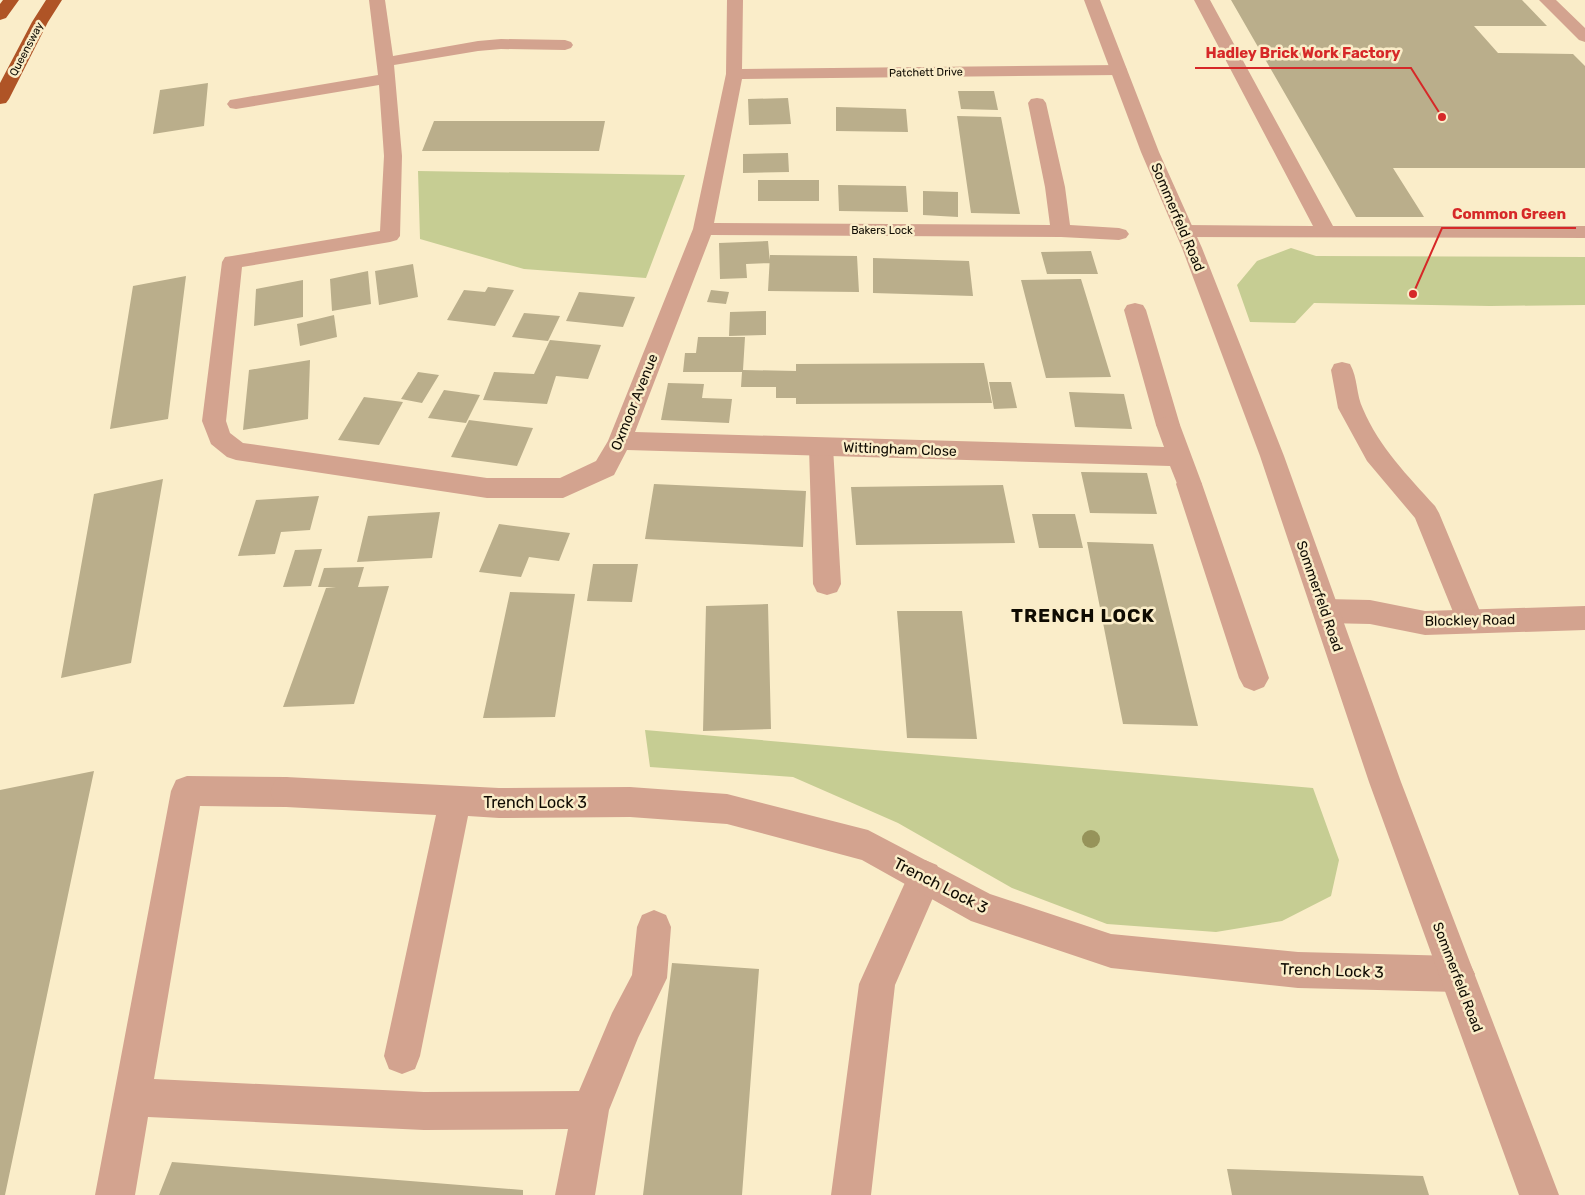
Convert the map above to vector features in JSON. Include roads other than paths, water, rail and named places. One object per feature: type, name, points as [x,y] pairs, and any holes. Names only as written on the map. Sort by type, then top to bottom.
[{"type":"highway","points":[[0,15],[11,0]]},
{"type":"highway","name":"Queensway","points":[[0,99],[40,22],[54,0]]},
{"type":"street","points":[[377,0],[386,70]]},
{"type":"street","name":"Oxmoor Avenue","points":[[386,70],[393,156],[389,206],[390,236],[232,262],[214,421],[220,438],[236,451],[487,488],[563,488],[605,468],[620,441],[703,229],[734,74],[735,0]]},
{"type":"street","name":"Sommerfeld Road","points":[[1092,0],[1150,152],[1185,231],[1272,456],[1385,782],[1539,1195]]},
{"type":"street","points":[[1202,0],[1326,232]]},
{"type":"street","points":[[1547,0],[1585,37]]},
{"type":"street","points":[[518,44],[525,28]]},
{"type":"street","points":[[236,104],[386,70],[478,46],[518,44],[565,45]]},
{"type":"street","name":"Patchett Drive","points":[[734,74],[1119,70]]},
{"type":"street","points":[[1037,103],[1055,187],[1061,231]]},
{"type":"street","name":"Bakers Lock","points":[[703,229],[1061,231],[1119,234]]},
{"type":"street","points":[[1185,231],[1585,232]]},
{"type":"street","points":[[1135,310],[1168,425],[1254,678]]},
{"type":"street","points":[[1342,370],[1350,408],[1376,455],[1426,513],[1470,621]]},
{"type":"street","name":"Wittingham Close","points":[[620,441],[1180,457]]},
{"type":"street","points":[[821,447],[827,584]]},
{"type":"street","name":"Blockley Road","points":[[1326,612],[1370,612],[1425,623],[1585,618]]},
{"type":"street","name":"Trench Lock 3","points":[[132,1097],[187,791],[286,792],[500,803],[630,802],[727,809],[868,846],[983,908],[1111,951],[1298,970],[1457,974]]},
{"type":"street","points":[[402,1056],[455,800]]},
{"type":"street","points":[[851,1195],[877,984],[925,877]]},
{"type":"street","points":[[575,1195],[590,1110],[625,1026],[649,978],[654,927]]},
{"type":"street","points":[[115,1195],[132,1097],[424,1111],[590,1110]]},
{"type":"place","name":"Hadley Brick Work Factory","points":[[1442,117]]},
{"type":"place","name":"Common Green","points":[[1413,294]]},
{"type":"district","name":"TRENCH LOCK","points":[[1083,615]]}]
